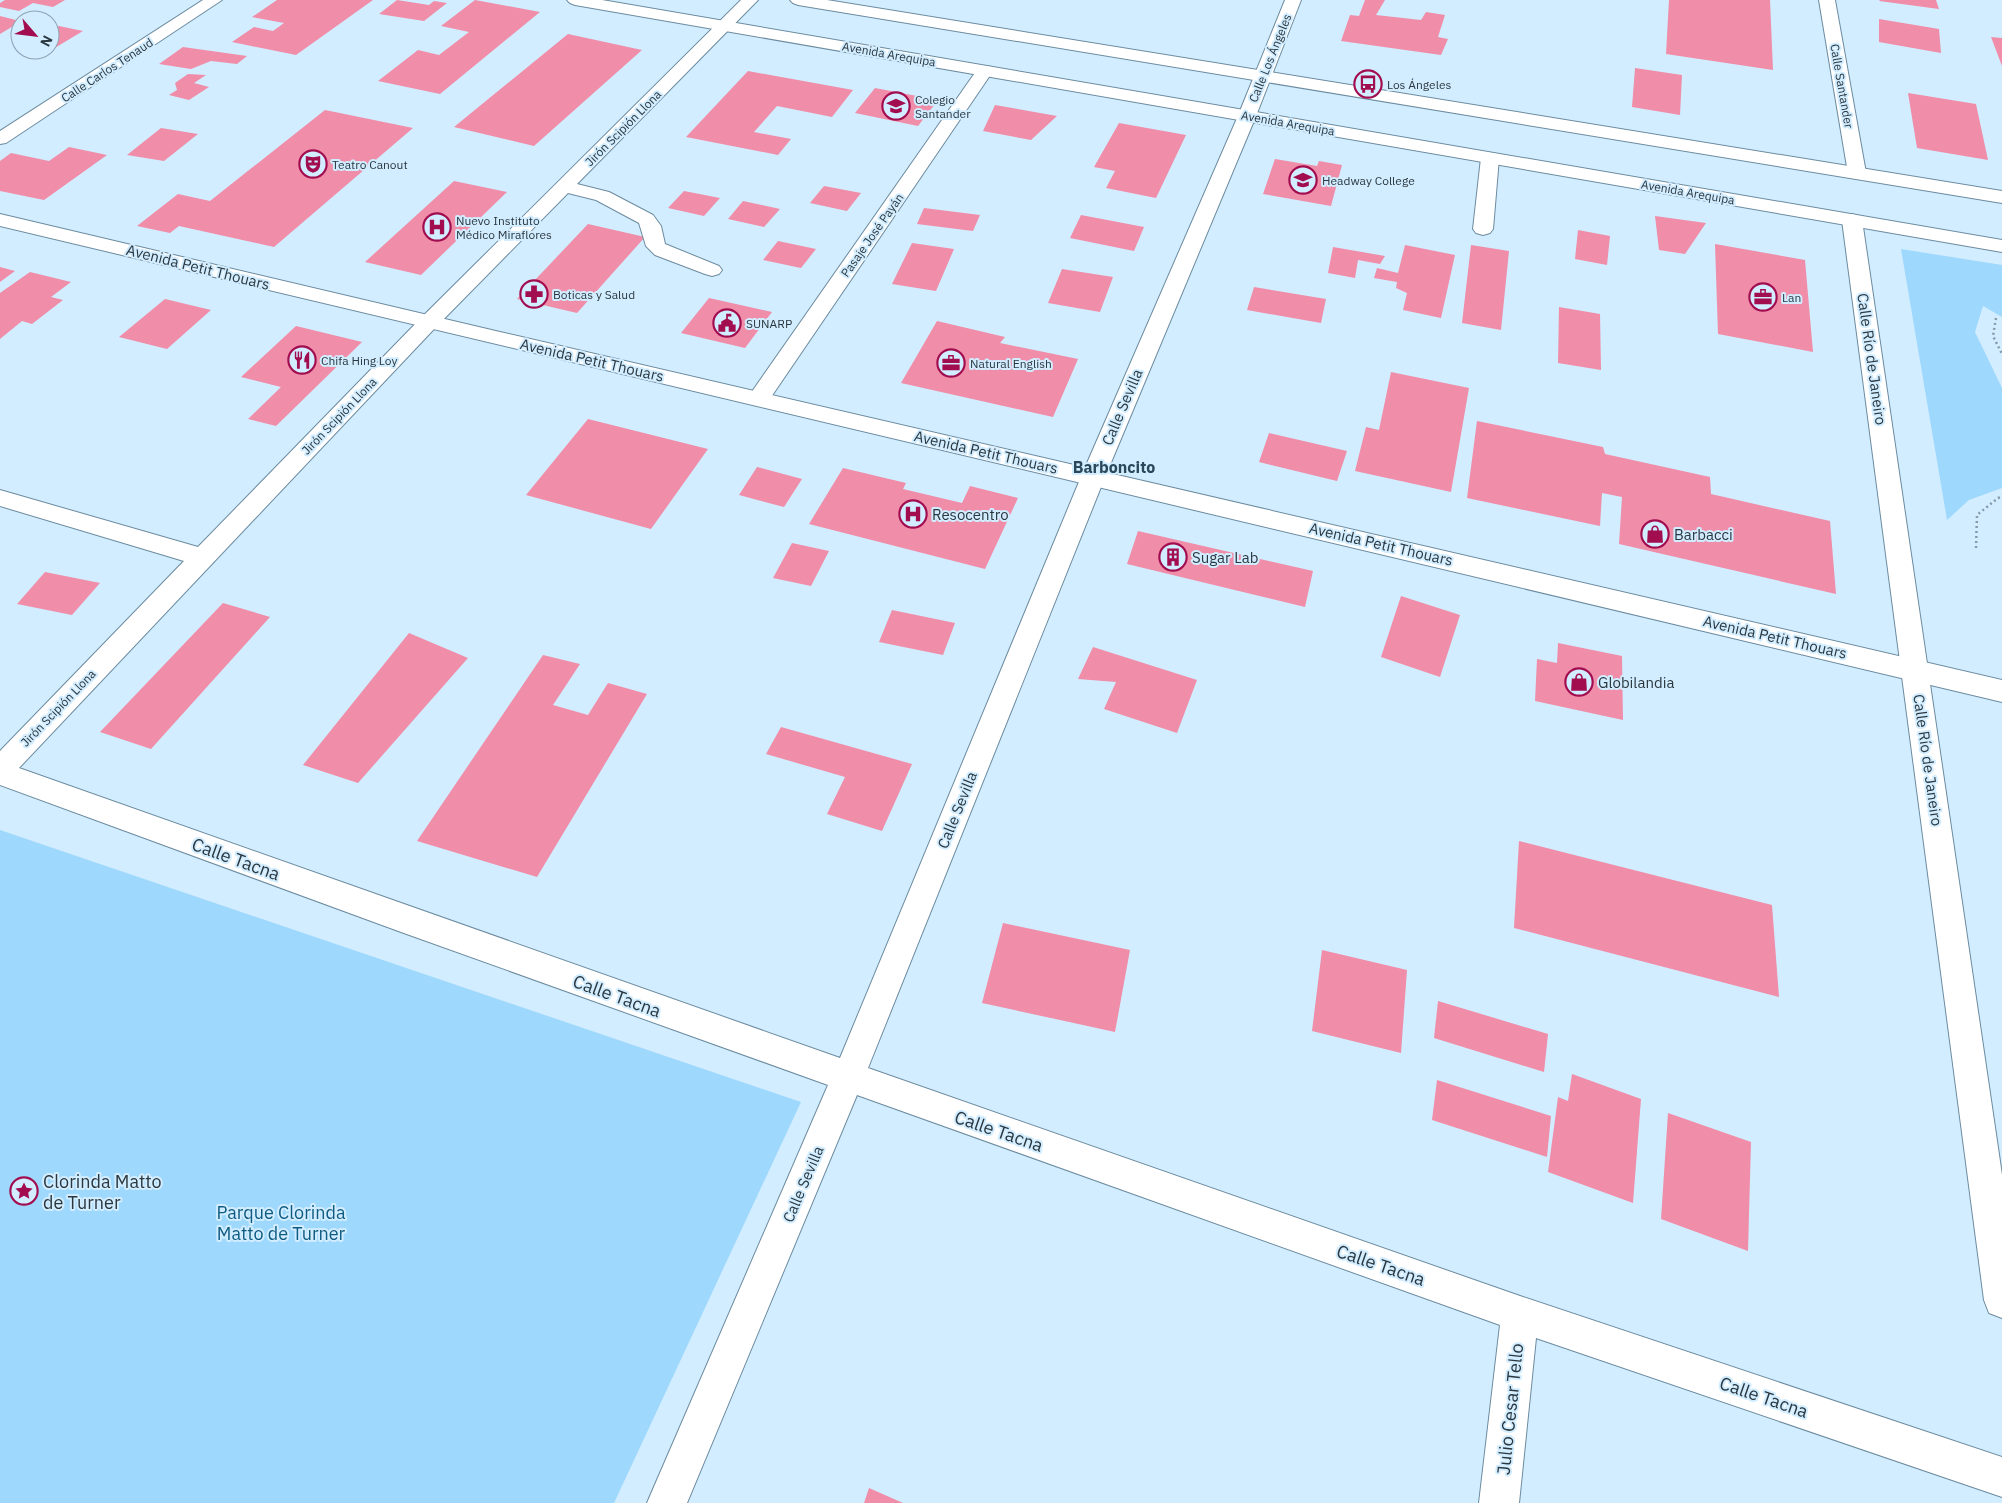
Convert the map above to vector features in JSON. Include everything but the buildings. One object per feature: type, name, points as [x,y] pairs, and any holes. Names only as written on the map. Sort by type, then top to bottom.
[{"type":"street","name":"Calle Carlos Tenaud","points":[[0,139],[214,0]]},
{"type":"street","name":"Avenida Arequipa","points":[[575,0],[2002,246]]},
{"type":"street","name":"Jirón Scipión Llona","points":[[0,769],[428,323],[750,0]]},
{"type":"street","points":[[798,0],[2002,197]]},
{"type":"street","name":"Calle Los Ángeles","points":[[1247,116],[1293,0]]},
{"type":"street","name":"Calle Santander","points":[[1827,0],[1857,173]]},
{"type":"street","name":"Pasaje José Payán","points":[[760,398],[985,71]]},
{"type":"street","name":"Calle Sevilla","points":[[667,1503],[848,1078],[1093,477],[1247,116]]},
{"type":"street","points":[[0,117],[27,122]]},
{"type":"street","points":[[1483,229],[1490,158]]},
{"type":"street","points":[[564,186],[602,196],[646,219],[651,226],[656,246],[712,270]]},
{"type":"street","name":"Avenida Petit Thouars","points":[[0,220],[428,323],[760,398],[2002,691]]},
{"type":"street","name":"Calle Río de Janeiro","points":[[1852,220],[2002,1300]]},
{"type":"street","points":[[0,498],[203,558]]},
{"type":"street","name":"Calle Tacna","points":[[0,773],[848,1078],[1520,1314],[2002,1477]]},
{"type":"street","name":"Julio Cesar Tello","points":[[1499,1503],[1520,1314]]},
{"type":"path","points":[[1996,318],[1993,336],[2002,354]]},
{"type":"path","points":[[1976,548],[1977,515],[1998,498],[2002,497]]},
{"type":"green space","points":[[1901,249],[2002,265],[2002,317],[1983,306],[1975,332],[2002,388],[2002,488],[1969,500],[1947,520]]},
{"type":"green space","name":"Parque Clorinda Matto de Turner","points":[[0,830],[801,1102],[614,1503],[0,1503]]},
{"type":"place","name":"Los Ángeles","points":[[1368,84]]},
{"type":"place","name":"Colegio Santander","points":[[896,106]]},
{"type":"place","name":"Teatro Canout","points":[[313,164]]},
{"type":"place","name":"Headway College","points":[[1303,180]]},
{"type":"place","name":"Nuevo Instituto Médico Miraflores","points":[[437,227]]},
{"type":"place","name":"Boticas y Salud","points":[[534,294]]},
{"type":"place","name":"Lan","points":[[1763,297]]},
{"type":"place","name":"SUNARP","points":[[727,323]]},
{"type":"place","name":"Chifa Hing Loy","points":[[302,360]]},
{"type":"place","name":"Natural English","points":[[951,363]]},
{"type":"place","name":"Resocentro","points":[[913,514]]},
{"type":"place","name":"Barbacci","points":[[1655,534]]},
{"type":"place","name":"Sugar Lab","points":[[1173,557]]},
{"type":"place","name":"Globilandia","points":[[1579,682]]},
{"type":"place","name":"Clorinda Matto de Turner","points":[[24,1191]]},
{"type":"district","name":"Barboncito","points":[[1114,467]]}]
